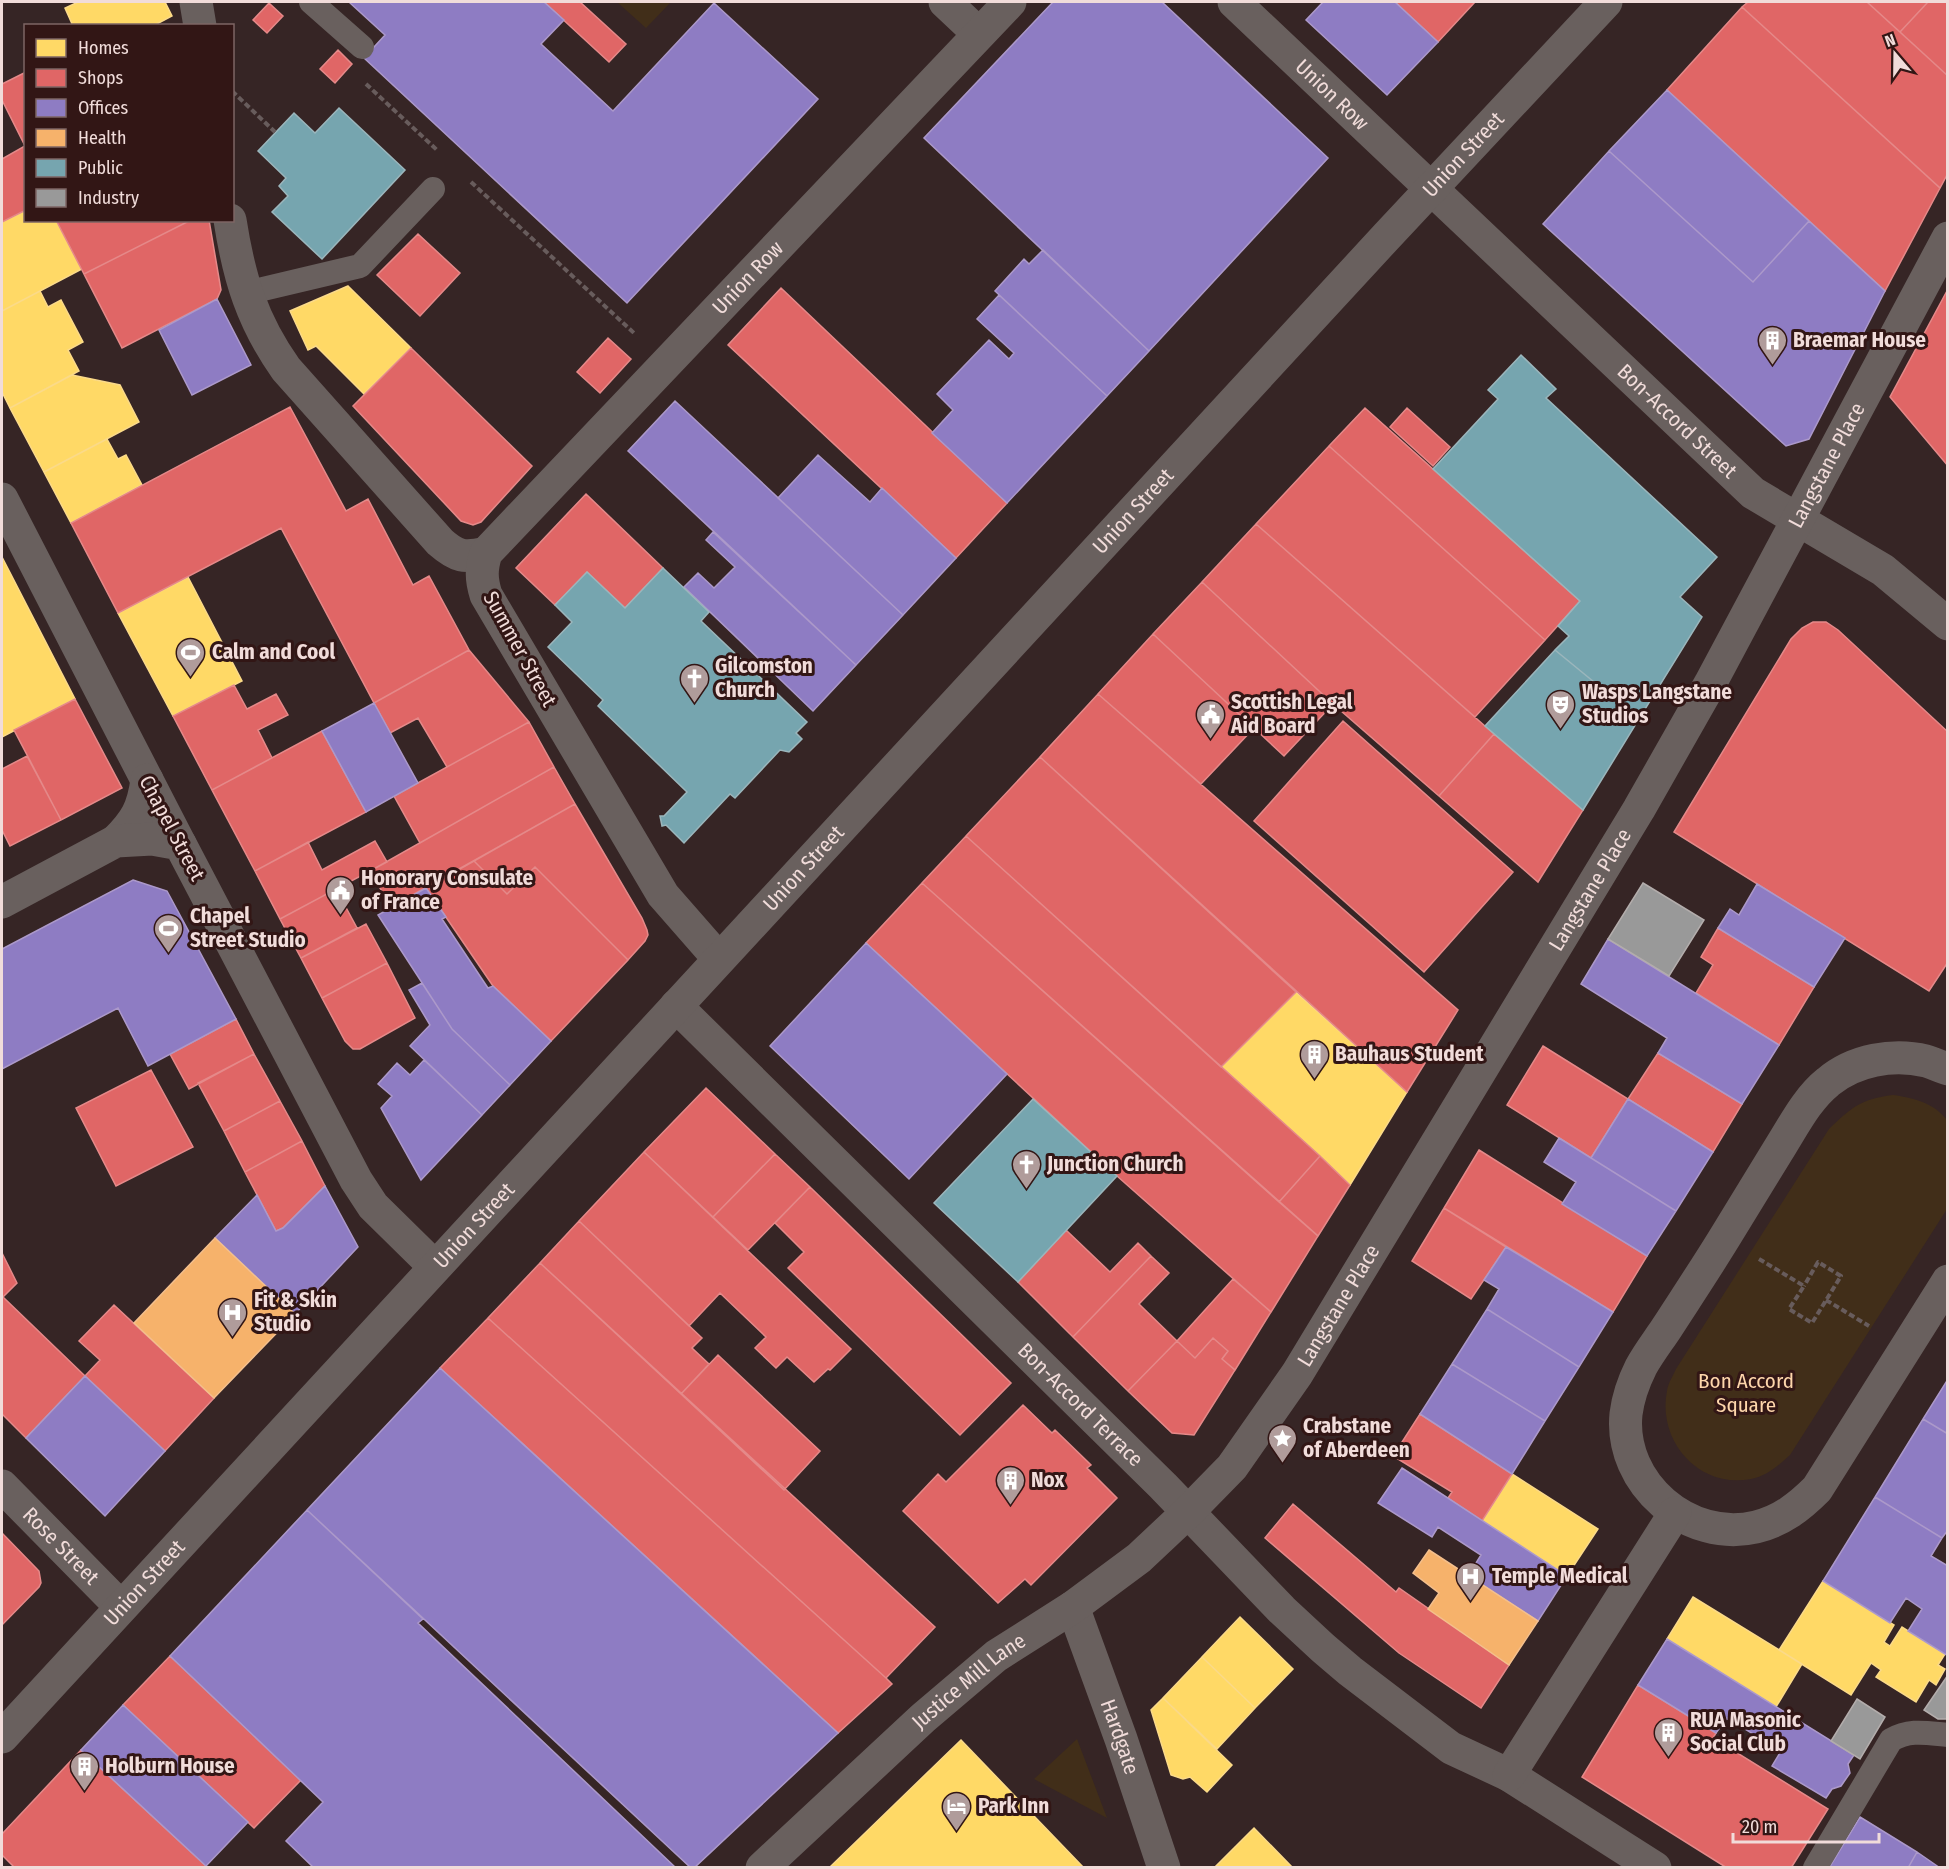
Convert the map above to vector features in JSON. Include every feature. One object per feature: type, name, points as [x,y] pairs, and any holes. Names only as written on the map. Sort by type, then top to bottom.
[{"type":"street","points":[[196,2],[200,24]]},
{"type":"street","points":[[945,2],[979,34]]},
{"type":"street","name":"Union Row","points":[[486,553],[1010,2]]},
{"type":"street","name":"Union Row","points":[[1234,2],[1431,189]]},
{"type":"street","name":"Union Street","points":[[2,1737],[1606,2]]},
{"type":"street","name":"Bon-Accord Street","points":[[1431,189],[1753,493],[1883,570],[1947,624]]},
{"type":"street","points":[[230,222],[246,293],[259,323],[286,369],[440,542],[452,553],[462,556],[486,553]]},
{"type":"street","name":"Langstane Place","points":[[1188,1512],[1232,1467],[1297,1374],[1639,809],[1710,684],[1947,238]]},
{"type":"street","name":"Chapel Street","points":[[2,499],[356,1180],[373,1206],[435,1267]]},
{"type":"street","name":"Summer Street","points":[[486,553],[481,578],[486,595],[663,895],[719,959]]},
{"type":"street","points":[[2,902],[116,841],[139,814],[147,780]]},
{"type":"street","points":[[116,841],[152,839],[180,844]]},
{"type":"street","name":"Bon-Accord Terrace","points":[[676,1006],[1188,1512],[1282,1610],[1350,1671],[1451,1748],[1509,1774],[1655,1868]]},
{"type":"street","points":[[1947,1070],[1926,1061],[1891,1057],[1857,1065],[1827,1082],[1805,1109],[1641,1367],[1631,1391],[1626,1416],[1628,1443],[1636,1469],[1648,1489],[1675,1513],[1706,1526],[1729,1530],[1755,1527],[1776,1520],[1797,1509],[1817,1489],[1947,1281]]},
{"type":"street","name":"Rose Street","points":[[2,1486],[122,1607]]},
{"type":"street","name":"Justice Mill Lane","points":[[762,1868],[923,1718],[996,1656],[1073,1607],[1139,1558],[1188,1512]]},
{"type":"street","points":[[1509,1774],[1675,1513]]},
{"type":"street","name":"Hardgate","points":[[1073,1607],[1121,1739],[1164,1868]]},
{"type":"lane","points":[[311,2],[362,47]]},
{"type":"lane","points":[[246,293],[360,266],[432,189]]},
{"type":"lane","points":[[1815,1868],[1891,1740],[1902,1734],[1916,1732],[1947,1735]]},
{"type":"path","points":[[362,47],[358,77],[444,157]]},
{"type":"path","points":[[234,93],[275,132]]},
{"type":"path","points":[[470,180],[667,363]]},
{"type":"path","points":[[1750,1254],[1804,1286]]},
{"type":"path","points":[[1818,1262],[1841,1276],[1812,1323],[1790,1309],[1804,1286],[1818,1262]]},
{"type":"path","points":[[1826,1300],[1872,1328]]},
{"type":"green space","points":[[617,2],[671,2],[646,28]]},
{"type":"green space","name":"Bon Accord Square","points":[[1893,1095],[1923,1102],[1936,1109],[1947,1120],[1947,1209],[1790,1455],[1772,1470],[1751,1479],[1732,1480],[1699,1469],[1686,1458],[1675,1443],[1669,1427],[1666,1410],[1667,1391],[1676,1369],[1829,1129],[1858,1105]]},
{"type":"green space","points":[[1077,1739],[1107,1818],[1034,1779]]},
{"type":"building: Homes","points":[[78,2],[165,2],[172,16],[157,24],[72,24],[65,8]]},
{"type":"building: Homes","points":[[24,211],[24,222],[57,222],[82,269],[2,311],[2,222]]},
{"type":"building: Homes","points":[[348,286],[411,348],[364,394],[316,346],[308,350],[290,311]]},
{"type":"building: Homes","points":[[40,291],[48,307],[61,300],[83,342],[68,350],[79,371],[10,408],[2,392],[2,311]]},
{"type":"building: Homes","points":[[72,375],[120,385],[139,422],[44,472],[10,408]]},
{"type":"building: Homes","points":[[107,439],[118,459],[126,455],[142,485],[71,523],[44,472]]},
{"type":"building: Homes","points":[[2,557],[75,699],[2,737]]},
{"type":"building: Homes","points":[[188,577],[242,681],[173,716],[118,613]]},
{"type":"building: Homes","name":"Bauhaus Student","points":[[1296,992],[1407,1092],[1350,1185],[1221,1067]]},
{"type":"building: Homes","points":[[1512,1474],[1598,1529],[1567,1576],[1482,1521]]},
{"type":"building: Homes","points":[[1823,1581],[1894,1625],[1884,1642],[1890,1646],[1902,1627],[1945,1654],[1938,1665],[1945,1669],[1936,1685],[1929,1680],[1916,1702],[1876,1677],[1881,1670],[1871,1663],[1851,1695],[1779,1650]]},
{"type":"building: Homes","points":[[1693,1597],[1802,1664],[1776,1707],[1667,1639]]},
{"type":"building: Homes","points":[[1240,1617],[1293,1669],[1255,1708],[1202,1657]]},
{"type":"building: Homes","points":[[1202,1657],[1255,1708],[1217,1749],[1163,1698]]},
{"type":"building: Homes","points":[[1163,1698],[1232,1765],[1207,1792],[1190,1777],[1183,1779],[1171,1775],[1151,1710]]},
{"type":"building: Homes","name":"Park Inn","points":[[961,1740],[1084,1868],[829,1868]]},
{"type":"building: Homes","points":[[1254,1828],[1293,1868],[1214,1868]]},
{"type":"building: Shops","points":[[544,2],[580,2],[626,44],[609,62]]},
{"type":"building: Shops","points":[[1395,2],[1475,2],[1438,42]]},
{"type":"building: Shops","points":[[1748,2],[1867,2],[1948,76],[1948,173],[1940,188],[1742,7]]},
{"type":"building: Shops","points":[[1867,2],[1928,2],[1900,32]]},
{"type":"building: Shops","points":[[1928,2],[1948,2],[1948,76],[1900,32]]},
{"type":"building: Shops","points":[[269,3],[283,16],[267,33],[253,20]]},
{"type":"building: Shops","points":[[1742,7],[1940,188],[1885,291],[1667,90]]},
{"type":"building: Shops","points":[[338,50],[352,64],[335,83],[320,69]]},
{"type":"building: Shops","points":[[24,73],[24,144],[2,100],[2,84]]},
{"type":"building: Shops","points":[[24,147],[24,211],[2,222],[2,159]]},
{"type":"building: Shops","points":[[57,222],[187,222],[84,274]]},
{"type":"building: Shops","points":[[187,222],[209,222],[221,290],[217,299],[122,348],[84,274]]},
{"type":"building: Shops","points":[[418,234],[460,273],[420,316],[377,275]]},
{"type":"building: Shops","points":[[781,288],[1007,503],[956,558],[728,345]]},
{"type":"building: Shops","points":[[1948,289],[1948,466],[1890,397]]},
{"type":"building: Shops","points":[[608,338],[631,359],[600,393],[577,372]]},
{"type":"building: Shops","points":[[411,348],[532,466],[481,522],[473,525],[461,521],[353,406]]},
{"type":"building: Shops","points":[[290,407],[346,511],[368,499],[413,585],[429,576],[469,650],[374,703],[281,528],[118,613],[71,523]]},
{"type":"building: Shops","points":[[1365,408],[1580,601],[1545,640],[1329,446]]},
{"type":"building: Shops","points":[[1407,408],[1450,447],[1433,466],[1390,427]]},
{"type":"building: Shops","points":[[1329,446],[1545,640],[1475,717],[1256,524]]},
{"type":"building: Shops","points":[[586,494],[663,568],[625,608],[587,572],[555,605],[516,568]]},
{"type":"building: Shops","points":[[1256,524],[1494,734],[1439,796],[1333,704],[1202,582]]},
{"type":"building: Shops","points":[[1202,582],[1333,704],[1284,756],[1153,634]]},
{"type":"building: Shops","points":[[1813,622],[1826,622],[1838,630],[1948,732],[1948,962],[1929,991],[1674,832],[1791,639],[1802,628]]},
{"type":"building: Shops","points":[[1153,634],[1254,728],[1201,784],[1098,694]]},
{"type":"building: Shops","points":[[469,650],[529,722],[447,767],[418,718],[390,733],[374,703]]},
{"type":"building: Shops","points":[[234,685],[247,709],[276,694],[288,715],[258,730],[272,758],[212,790],[173,716]]},
{"type":"building: Shops","points":[[1098,694],[1458,1010],[1407,1092],[1040,757]]},
{"type":"building: Shops","points":[[75,699],[122,788],[61,820],[14,730]]},
{"type":"building: Shops","points":[[1343,721],[1513,872],[1424,972],[1254,821]]},
{"type":"building: Shops","points":[[529,722],[554,767],[420,843],[394,796]]},
{"type":"building: Shops","points":[[322,731],[366,812],[255,871],[212,790]]},
{"type":"building: Shops","points":[[1494,734],[1583,810],[1538,882],[1439,796]]},
{"type":"building: Shops","points":[[27,756],[61,820],[10,846],[2,830],[2,769]]},
{"type":"building: Shops","points":[[1040,757],[1296,992],[1221,1067],[966,836]]},
{"type":"building: Shops","points":[[554,767],[575,804],[391,907],[370,871]]},
{"type":"building: Shops","points":[[575,804],[647,930],[648,935],[645,941],[628,960],[535,867],[507,894],[474,861]]},
{"type":"building: Shops","points":[[966,836],[1320,1156],[1279,1202],[922,883]]},
{"type":"building: Shops","points":[[375,841],[387,862],[280,919],[255,871],[308,842],[322,870]]},
{"type":"building: Shops","points":[[474,861],[507,894],[535,867],[628,960],[551,1041],[493,986],[426,888]]},
{"type":"building: Shops","points":[[922,883],[1318,1236],[1271,1312],[1117,1176],[866,943]]},
{"type":"building: Shops","points":[[336,889],[357,928],[301,958],[280,919]]},
{"type":"building: Shops","points":[[366,924],[387,963],[322,998],[301,958]]},
{"type":"building: Shops","points":[[1718,928],[1814,987],[1779,1045],[1696,993],[1713,965],[1701,957]]},
{"type":"building: Shops","points":[[387,963],[415,1018],[360,1049],[353,1049],[345,1041],[322,998]]},
{"type":"building: Shops","points":[[236,1019],[254,1054],[189,1089],[170,1054]]},
{"type":"building: Shops","points":[[1543,1046],[1628,1099],[1591,1158],[1507,1105]]},
{"type":"building: Shops","points":[[1658,1053],[1742,1104],[1713,1152],[1628,1099]]},
{"type":"building: Shops","points":[[254,1054],[280,1101],[224,1131],[198,1083]]},
{"type":"building: Shops","points":[[151,1070],[193,1147],[116,1186],[76,1108]]},
{"type":"building: Shops","points":[[706,1088],[775,1154],[713,1217],[644,1152]]},
{"type":"building: Shops","points":[[280,1101],[302,1141],[245,1172],[224,1131]]},
{"type":"building: Shops","points":[[302,1141],[325,1186],[283,1228],[276,1231],[245,1172]]},
{"type":"building: Shops","points":[[1479,1150],[1647,1256],[1613,1312],[1444,1208]]},
{"type":"building: Shops","points":[[644,1152],[851,1349],[830,1370],[828,1369],[814,1382],[787,1357],[776,1368],[755,1348],[766,1337],[720,1293],[689,1326],[579,1221]]},
{"type":"building: Shops","points":[[775,1154],[810,1187],[748,1250],[713,1217]]},
{"type":"building: Shops","points":[[1320,1156],[1350,1185],[1318,1236],[1279,1202]]},
{"type":"building: Shops","points":[[810,1187],[1011,1383],[960,1435],[788,1268],[804,1252],[775,1223]]},
{"type":"building: Shops","points":[[1444,1208],[1506,1247],[1471,1299],[1412,1261]]},
{"type":"building: Shops","points":[[579,1221],[702,1338],[692,1348],[709,1364],[681,1394],[540,1263]]},
{"type":"building: Shops","points":[[1066,1230],[1110,1272],[1138,1243],[1151,1256],[1073,1337],[1018,1282]]},
{"type":"building: Shops","points":[[3,1255],[17,1283],[2,1298],[2,1257]]},
{"type":"building: Shops","points":[[1151,1256],[1169,1273],[1139,1304],[1177,1341],[1128,1391],[1073,1337]]},
{"type":"building: Shops","points":[[540,1263],[935,1627],[886,1678],[488,1318]]},
{"type":"building: Shops","points":[[1233,1279],[1271,1312],[1235,1370],[1222,1359],[1228,1351],[1213,1338],[1195,1358],[1177,1341]]},
{"type":"building: Shops","points":[[3,1297],[85,1376],[26,1438],[2,1414]]},
{"type":"building: Shops","points":[[114,1305],[214,1398],[165,1451],[85,1376],[100,1360],[79,1341]]},
{"type":"building: Shops","points":[[488,1318],[892,1684],[838,1733],[440,1368]]},
{"type":"building: Shops","points":[[1213,1338],[1228,1351],[1222,1359],[1235,1370],[1194,1435],[1172,1433],[1128,1391],[1177,1341],[1195,1358]]},
{"type":"building: Shops","points":[[718,1355],[820,1451],[784,1490],[681,1394]]},
{"type":"building: Shops","name":"Nox","points":[[1023,1405],[1052,1433],[1055,1430],[1091,1465],[1087,1468],[1117,1498],[1031,1585],[1025,1579],[998,1603],[903,1511],[938,1474],[946,1482]]},
{"type":"building: Shops","points":[[1420,1414],[1512,1474],[1482,1521],[1448,1498],[1452,1492],[1393,1456]]},
{"type":"building: Shops","points":[[1293,1504],[1396,1592],[1399,1588],[1509,1665],[1481,1708],[1399,1653],[1265,1538]]},
{"type":"building: Shops","points":[[2,1533],[39,1571],[41,1583],[2,1625]]},
{"type":"building: Shops","points":[[170,1656],[301,1780],[254,1828],[123,1705]]},
{"type":"building: Shops","name":"RUA Masonic Social Club","points":[[1638,1685],[1716,1733],[1713,1738],[1828,1809],[1791,1868],[1727,1868],[1582,1777]]},
{"type":"building: Shops","name":"Holburn House","points":[[81,1750],[207,1868],[15,1868],[2,1855],[2,1834]]},
{"type":"building: Offices","points":[[349,2],[544,2],[564,20],[541,44],[613,111],[714,3],[818,99],[627,303],[364,58],[385,35]]},
{"type":"building: Offices","points":[[1053,2],[1162,2],[1328,158],[1149,351],[924,138]]},
{"type":"building: Offices","points":[[1323,2],[1395,2],[1438,42],[1387,95],[1306,20]]},
{"type":"building: Offices","points":[[1667,90],[1809,221],[1753,282],[1609,151]]},
{"type":"building: Offices","name":"Braemar House","points":[[1609,151],[1753,282],[1809,221],[1885,291],[1809,439],[1786,446],[1543,224]]},
{"type":"building: Offices","points":[[1043,250],[1149,351],[1107,396],[995,291],[1024,259],[1029,264]]},
{"type":"building: Offices","points":[[999,295],[1107,396],[1007,503],[932,433],[953,410],[937,394],[989,340],[1009,359],[1014,353],[977,319]]},
{"type":"building: Offices","points":[[217,299],[251,365],[192,395],[159,330]]},
{"type":"building: Offices","points":[[675,401],[903,615],[856,665],[628,451]]},
{"type":"building: Offices","points":[[818,455],[870,502],[882,488],[956,558],[903,615],[778,498]]},
{"type":"building: Offices","points":[[713,532],[856,665],[813,711],[684,587],[698,573],[714,588],[735,567],[706,540]]},
{"type":"building: Offices","points":[[374,703],[418,783],[366,812],[322,731]]},
{"type":"building: Offices","points":[[133,880],[167,891],[236,1019],[148,1066],[118,1008],[2,1069],[2,949]]},
{"type":"building: Offices","points":[[1757,884],[1845,938],[1814,987],[1718,928],[1730,909],[1739,915]]},
{"type":"building: Offices","points":[[426,888],[446,917],[442,919],[488,988],[493,986],[551,1041],[510,1085],[452,1029],[378,915]]},
{"type":"building: Offices","points":[[1608,939],[1779,1045],[1742,1104],[1658,1053],[1667,1038],[1581,984]]},
{"type":"building: Offices","points":[[866,943],[1007,1074],[909,1179],[770,1046]]},
{"type":"building: Offices","points":[[422,983],[452,1029],[510,1085],[482,1115],[410,1046],[430,1025],[409,990]]},
{"type":"building: Offices","points":[[424,1060],[482,1115],[421,1180],[381,1108],[392,1096],[378,1084],[397,1063],[410,1075]]},
{"type":"building: Offices","points":[[1628,1099],[1713,1152],[1676,1211],[1591,1158]]},
{"type":"building: Offices","points":[[1559,1138],[1676,1211],[1647,1256],[1562,1204],[1576,1182],[1544,1162]]},
{"type":"building: Offices","points":[[325,1186],[358,1247],[295,1314],[215,1238],[257,1195],[276,1231],[283,1228]]},
{"type":"building: Offices","points":[[1506,1247],[1613,1312],[1579,1367],[1487,1309],[1499,1289],[1484,1280]]},
{"type":"building: Offices","points":[[1487,1309],[1579,1367],[1545,1421],[1452,1364]]},
{"type":"building: Offices","points":[[1452,1364],[1545,1421],[1512,1474],[1420,1414]]},
{"type":"building: Offices","points":[[440,1368],[838,1733],[694,1868],[691,1868],[307,1510]]},
{"type":"building: Offices","points":[[85,1376],[165,1451],[105,1516],[26,1438]]},
{"type":"building: Offices","points":[[1948,1379],[1948,1434],[1923,1419]]},
{"type":"building: Offices","points":[[1923,1419],[1948,1434],[1948,1530],[1942,1538],[1875,1497]]},
{"type":"building: Offices","points":[[1402,1468],[1567,1576],[1538,1621],[1468,1576],[1481,1555],[1438,1527],[1432,1537],[1378,1503]]},
{"type":"building: Offices","points":[[1875,1497],[1942,1538],[1931,1556],[1948,1566],[1948,1656],[1908,1631],[1922,1609],[1906,1598],[1890,1623],[1823,1581]]},
{"type":"building: Offices","points":[[307,1510],[423,1619],[418,1623],[676,1868],[314,1868],[286,1841],[323,1802],[170,1656]]},
{"type":"building: Offices","points":[[1667,1639],[1854,1755],[1848,1764],[1850,1773],[1841,1786],[1832,1789],[1826,1798],[1772,1766],[1781,1751],[1727,1718],[1716,1733],[1638,1685]]},
{"type":"building: Offices","points":[[123,1705],[248,1822],[206,1866],[81,1750]]},
{"type":"building: Offices","points":[[1860,1817],[1917,1852],[1908,1868],[1829,1868]]},
{"type":"building: Offices","points":[[1917,1852],[1940,1868],[1908,1868]]},
{"type":"building: Health","points":[[215,1238],[295,1314],[214,1398],[134,1323]]},
{"type":"building: Health","name":"Temple Medical","points":[[1429,1550],[1538,1621],[1509,1665],[1428,1609],[1439,1593],[1413,1573]]},
{"type":"building: Public","points":[[339,108],[405,170],[322,259],[272,212],[288,196],[279,186],[286,178],[258,151],[294,113],[315,133]]},
{"type":"building: Public","points":[[1521,355],[1556,389],[1546,398],[1717,557],[1680,597],[1702,617],[1639,719],[1555,650],[1569,636],[1558,626],[1580,601],[1433,469],[1498,399],[1488,390]]},
{"type":"building: Public","name":"Gilcomston Church","points":[[663,568],[709,612],[701,621],[807,722],[796,733],[802,739],[789,752],[780,750],[735,798],[730,794],[684,843],[666,825],[662,826],[660,816],[664,816],[687,792],[598,706],[603,700],[548,647],[572,622],[555,605],[587,572],[625,608]]},
{"type":"building: Public","name":"Wasps Langstane Studios","points":[[1555,650],[1639,719],[1583,810],[1485,726]]},
{"type":"building: Public","name":"Junction Church","points":[[1033,1099],[1117,1176],[1018,1282],[934,1203]]},
{"type":"building: Industry","points":[[1643,883],[1704,920],[1669,976],[1608,939]]},
{"type":"building: Industry","points":[[1948,1675],[1948,1719],[1938,1719],[1924,1710]]},
{"type":"building: Industry","points":[[1857,1699],[1885,1717],[1860,1759],[1831,1741]]},
{"type":"place","name":"Braemar House","points":[[1772,366]]},
{"type":"place","name":"Calm and Cool","points":[[191,678]]},
{"type":"place","name":"Gilcomston Church","points":[[694,704]]},
{"type":"place","name":"Wasps Langstane Studios","points":[[1561,730]]},
{"type":"place","name":"Scottish Legal Aid Board","points":[[1210,740]]},
{"type":"place","name":"Honorary Consulate of France","points":[[340,916]]},
{"type":"place","name":"Chapel Street Studio","points":[[169,954]]},
{"type":"place","name":"Bauhaus Student","points":[[1314,1080]]},
{"type":"place","name":"Junction Church","points":[[1026,1190]]},
{"type":"place","name":"Fit & Skin Studio","points":[[233,1338]]},
{"type":"place","name":"Crabstane of Aberdeen","points":[[1282,1464]]},
{"type":"place","name":"Nox","points":[[1010,1506]]},
{"type":"place","name":"Temple Medical","points":[[1471,1602]]},
{"type":"place","name":"RUA Masonic Social Club","points":[[1669,1758]]},
{"type":"place","name":"Holburn House","points":[[84,1792]]},
{"type":"place","name":"Park Inn","points":[[957,1832]]}]
